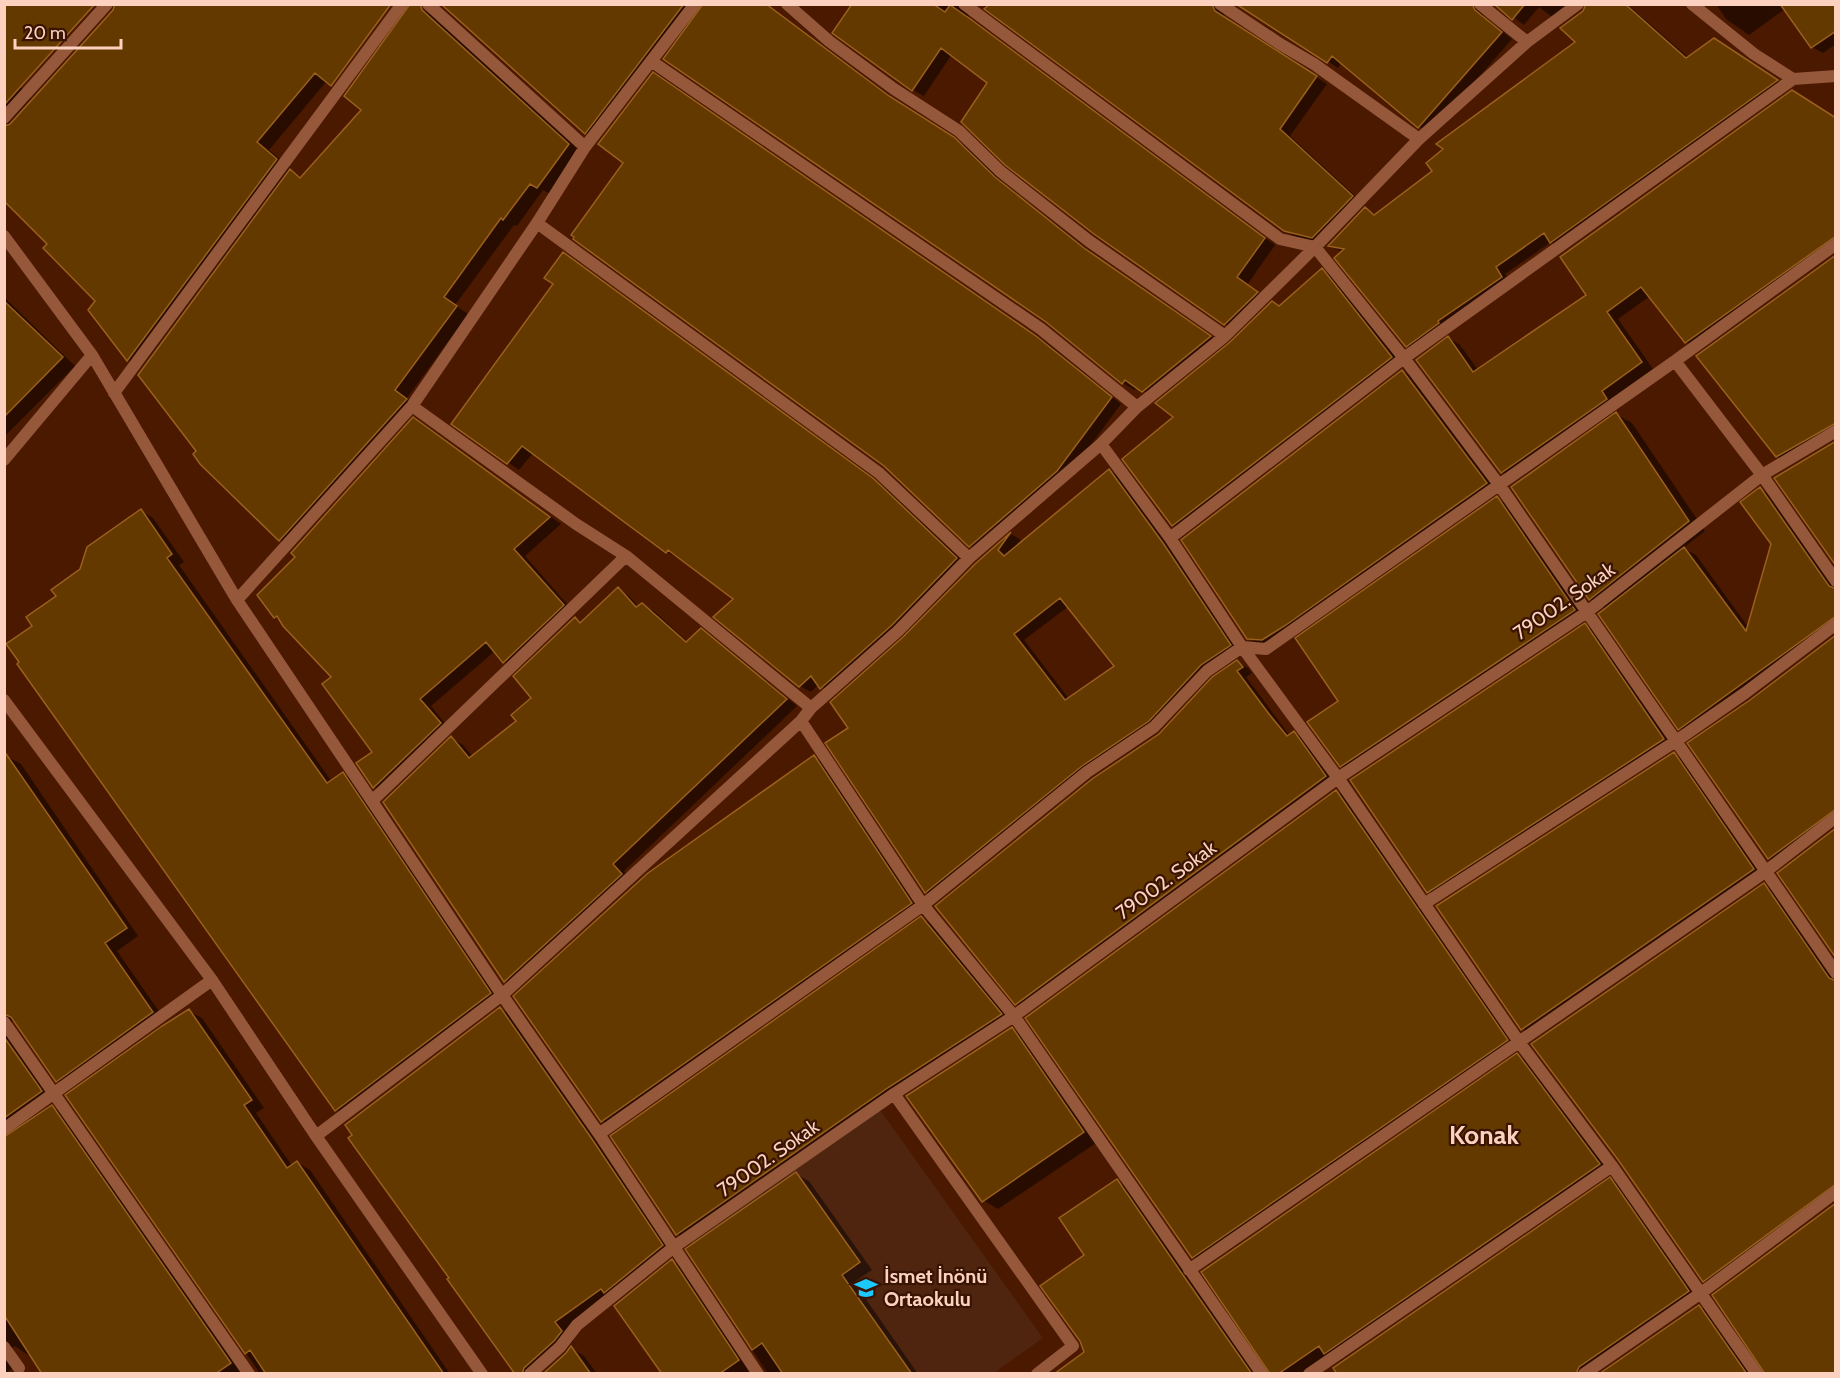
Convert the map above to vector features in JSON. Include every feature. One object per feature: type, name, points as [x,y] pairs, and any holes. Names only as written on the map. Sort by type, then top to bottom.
[{"type":"street","points":[[4,118],[107,4]]},
{"type":"street","points":[[114,393],[402,4]]},
{"type":"street","points":[[428,4],[585,147]]},
{"type":"street","points":[[237,600],[412,406],[537,223],[585,147],[695,4]]},
{"type":"street","points":[[787,4],[829,41],[894,89],[959,131],[1000,171],[1089,241],[1225,336]]},
{"type":"street","points":[[1220,4],[1280,45],[1314,64],[1419,139]]},
{"type":"street","points":[[1480,4],[1527,42]]},
{"type":"street","points":[[316,1136],[502,995],[801,721],[811,708],[898,632],[969,558],[1101,444],[1137,407],[1225,336],[1419,139],[1527,42],[1578,4]]},
{"type":"street","points":[[1692,4],[1754,54],[1794,80]]},
{"type":"street","points":[[964,5],[1280,239],[1315,247],[1404,358],[1500,486],[1836,973]]},
{"type":"street","points":[[651,60],[1041,329],[1137,407]]},
{"type":"street","points":[[1170,538],[1404,358],[1794,80],[1836,76]]},
{"type":"street","points":[[537,223],[879,473],[969,558]]},
{"type":"street","points":[[4,236],[92,355],[237,600],[502,995],[599,1134],[758,1374]]},
{"type":"street","points":[[599,1134],[923,905],[1087,772],[1154,726],[1207,671],[1242,647],[1266,650],[1500,486],[1836,243]]},
{"type":"street","points":[[4,460],[92,355]]},
{"type":"street","points":[[1675,361],[1762,475],[1836,581]]},
{"type":"street","points":[[412,406],[576,524],[626,556],[811,708]]},
{"type":"street","name":"79002. Sokak","points":[[530,1374],[560,1347],[577,1325],[674,1247],[894,1094],[1014,1016],[1338,778],[1587,612],[1762,475],[1836,431]]},
{"type":"street","points":[[1101,444],[1170,538],[1242,647],[1338,778],[1519,1042],[1612,1166],[1757,1374]]},
{"type":"street","points":[[372,801],[626,556]]},
{"type":"street","points":[[1424,904],[1676,741],[1745,693],[1836,624]]},
{"type":"street","points":[[4,700],[212,980],[316,1136],[482,1374]]},
{"type":"street","points":[[801,721],[923,905],[1014,1016],[1262,1374]]},
{"type":"street","points":[[1189,1270],[1765,872],[1836,817]]},
{"type":"street","points":[[4,1129],[212,980]]},
{"type":"street","points":[[4,1022],[249,1374]]},
{"type":"street","points":[[894,1094],[1073,1346],[1037,1374]]},
{"type":"street","points":[[1309,1374],[1612,1166]]},
{"type":"street","points":[[1584,1374],[1701,1293],[1836,1192]]},
{"type":"street","points":[[4,1347],[18,1372]]},
{"type":"shaded area","name":"İsmet İnönü Ortaokulu","points":[[878,1107],[1043,1338],[994,1373],[782,1373],[689,1239]]},
{"type":"building","points":[[4,4],[95,4],[4,105]]},
{"type":"building","points":[[115,4],[391,4],[331,86],[315,73],[257,142],[277,159],[127,361],[88,310],[95,301],[43,248],[47,244],[4,201],[4,126],[10,124],[113,10]]},
{"type":"building","points":[[410,4],[420,4],[422,10],[569,144],[537,188],[530,184],[503,220],[501,218],[444,297],[457,306],[395,390],[407,399],[279,541],[200,464],[193,454],[196,451],[138,375],[290,169],[300,178],[361,110],[344,96]]},
{"type":"building","points":[[441,4],[684,4],[585,134]]},
{"type":"building","points":[[703,4],[766,4],[889,96],[954,137],[995,177],[1084,248],[1211,336],[1142,392],[1125,380],[1122,384],[1046,322],[663,59]]},
{"type":"building","points":[[852,4],[933,4],[945,12],[950,5],[969,18],[1265,238],[1237,277],[1258,292],[1224,325],[1094,234],[1005,165],[961,122],[987,83],[941,48],[912,91],[832,33]]},
{"type":"building","points":[[990,4],[1212,4],[1215,11],[1317,76],[1280,129],[1353,196],[1312,238],[1284,231],[984,9]]},
{"type":"building","points":[[1236,4],[1472,4],[1475,10],[1502,32],[1418,128],[1332,56],[1327,63]]},
{"type":"building","points":[[1494,4],[1525,4],[1512,20]]},
{"type":"building","points":[[1586,4],[1625,4],[1686,58],[1714,38],[1778,80],[1550,243],[1544,233],[1496,267],[1502,277],[1438,321],[1439,323],[1406,347],[1334,258],[1344,249],[1328,246],[1365,207],[1374,215],[1432,171],[1426,163],[1443,149],[1436,144],[1575,42],[1560,28],[1583,11]]},
{"type":"building","points":[[1780,4],[1836,4],[1836,31],[1811,48]]},
{"type":"building","points":[[653,72],[1036,336],[1112,397],[1057,471],[969,547],[884,466],[573,239],[571,235],[623,163],[598,144]]},
{"type":"building","points":[[1792,90],[1836,118],[1836,236],[1685,343],[1641,287],[1607,312],[1642,362],[1602,391],[1607,399],[1501,473],[1416,360],[1448,336],[1473,372],[1586,295],[1560,257]]},
{"type":"building","points":[[563,252],[874,479],[957,558],[892,625],[820,689],[811,676],[799,687],[713,617],[733,599],[668,550],[666,553],[522,446],[507,464],[451,424],[553,284],[544,278]]},
{"type":"building","points":[[1836,255],[1836,423],[1776,457],[1696,356]]},
{"type":"building","points":[[1322,268],[1392,357],[1172,526],[1122,459],[1173,417],[1155,403],[1230,342],[1272,301],[1279,306]]},
{"type":"building","points":[[4,301],[63,357],[4,417]]},
{"type":"building","points":[[1402,370],[1487,483],[1286,625],[1262,640],[1247,639],[1181,540]]},
{"type":"building","points":[[1616,412],[1689,521],[1589,600],[1511,487]]},
{"type":"building","points":[[413,417],[550,517],[514,549],[564,605],[503,663],[486,642],[420,699],[441,723],[373,788],[356,763],[372,752],[322,684],[331,677],[283,626],[277,616],[274,618],[257,595],[295,557],[291,553]]},
{"type":"building","points":[[1836,441],[1836,566],[1774,478]]},
{"type":"building","points":[[1109,469],[1163,543],[1231,645],[1201,665],[1149,721],[1082,766],[925,893],[825,743],[848,728],[830,702],[903,637],[975,564],[1011,532],[998,550],[1004,556]],"holes":[[[1060,598],[1114,666],[1065,700],[1014,634]]]},
{"type":"building","points":[[1760,487],[1829,586],[1836,589],[1836,616],[1678,730],[1598,614],[1684,547],[1746,631],[1771,544],[1740,502]]},
{"type":"building","points":[[1497,496],[1575,610],[1340,767],[1307,722],[1338,701],[1295,638]]},
{"type":"building","points":[[141,509],[172,554],[167,558],[327,783],[343,772],[491,993],[335,1111],[17,664],[19,662],[6,644],[32,626],[26,617],[56,596],[51,590],[80,569],[87,547]]},
{"type":"building","points":[[618,587],[636,607],[642,603],[686,642],[701,628],[787,699],[613,864],[622,874],[504,982],[383,802],[451,736],[469,758],[516,721],[511,715],[531,698],[513,676],[575,617],[580,623]]},
{"type":"building","points":[[1585,623],[1664,739],[1427,893],[1350,780]]},
{"type":"building","points":[[1836,635],[1836,809],[1768,859],[1687,743],[1750,700]]},
{"type":"building","points":[[1237,660],[1243,667],[1237,671],[1269,714],[1287,736],[1294,731],[1326,776],[1015,1005],[935,906],[1092,779],[1159,734],[1212,677]]},
{"type":"building","points":[[4,751],[127,928],[105,943],[153,1012],[56,1082],[11,1017],[4,1014]]},
{"type":"building","points":[[1674,752],[1754,869],[1521,1030],[1436,906]]},
{"type":"building","points":[[814,755],[912,903],[601,1122],[513,996],[648,873]]},
{"type":"building","points":[[1336,790],[1508,1040],[1192,1258],[1025,1018]]},
{"type":"building","points":[[1836,828],[1836,958],[1777,873]]},
{"type":"building","points":[[1764,883],[1829,978],[1836,981],[1836,1184],[1703,1282],[1619,1161],[1531,1044]]},
{"type":"building","points":[[921,916],[1002,1014],[889,1087],[676,1235],[610,1136]]},
{"type":"building","points":[[500,1007],[663,1245],[604,1293],[601,1289],[555,1322],[562,1331],[524,1368],[522,1374],[515,1374],[447,1279],[449,1278],[348,1138],[352,1135],[345,1125]]},
{"type":"building","points":[[189,1009],[252,1100],[244,1105],[287,1168],[297,1161],[444,1374],[266,1374],[250,1350],[245,1354],[65,1095]]},
{"type":"building","points":[[1012,1027],[1084,1132],[982,1202],[906,1096]]},
{"type":"building","points":[[4,1037],[42,1091],[4,1118]]},
{"type":"building","points":[[1517,1053],[1600,1164],[1324,1354],[1319,1346],[1278,1374],[1270,1374],[1201,1272]]},
{"type":"building","points":[[52,1105],[231,1363],[215,1374],[42,1374],[4,1315],[4,1137]]},
{"type":"building","points":[[796,1172],[860,1262],[842,1275],[912,1374],[783,1374],[762,1343],[752,1350],[685,1249]]},
{"type":"building","points":[[1610,1177],[1689,1291],[1579,1367],[1576,1374],[1337,1374],[1333,1368]]},
{"type":"building","points":[[1117,1179],[1252,1374],[1054,1374],[1084,1352],[1080,1341],[1040,1286],[1084,1255],[1059,1218]]},
{"type":"building","points":[[1836,1203],[1836,1374],[1765,1374],[1712,1295]]},
{"type":"building","points":[[672,1259],[739,1360],[719,1374],[662,1374],[614,1306]]},
{"type":"building","points":[[1699,1305],[1747,1374],[1599,1374]]},
{"type":"building","points":[[571,1346],[591,1374],[543,1374],[566,1353]]},
{"type":"place","name":"İsmet İnönü Ortaokulu","points":[[866,1288]]},
{"type":"district","name":"Konak","points":[[1484,1135]]}]
